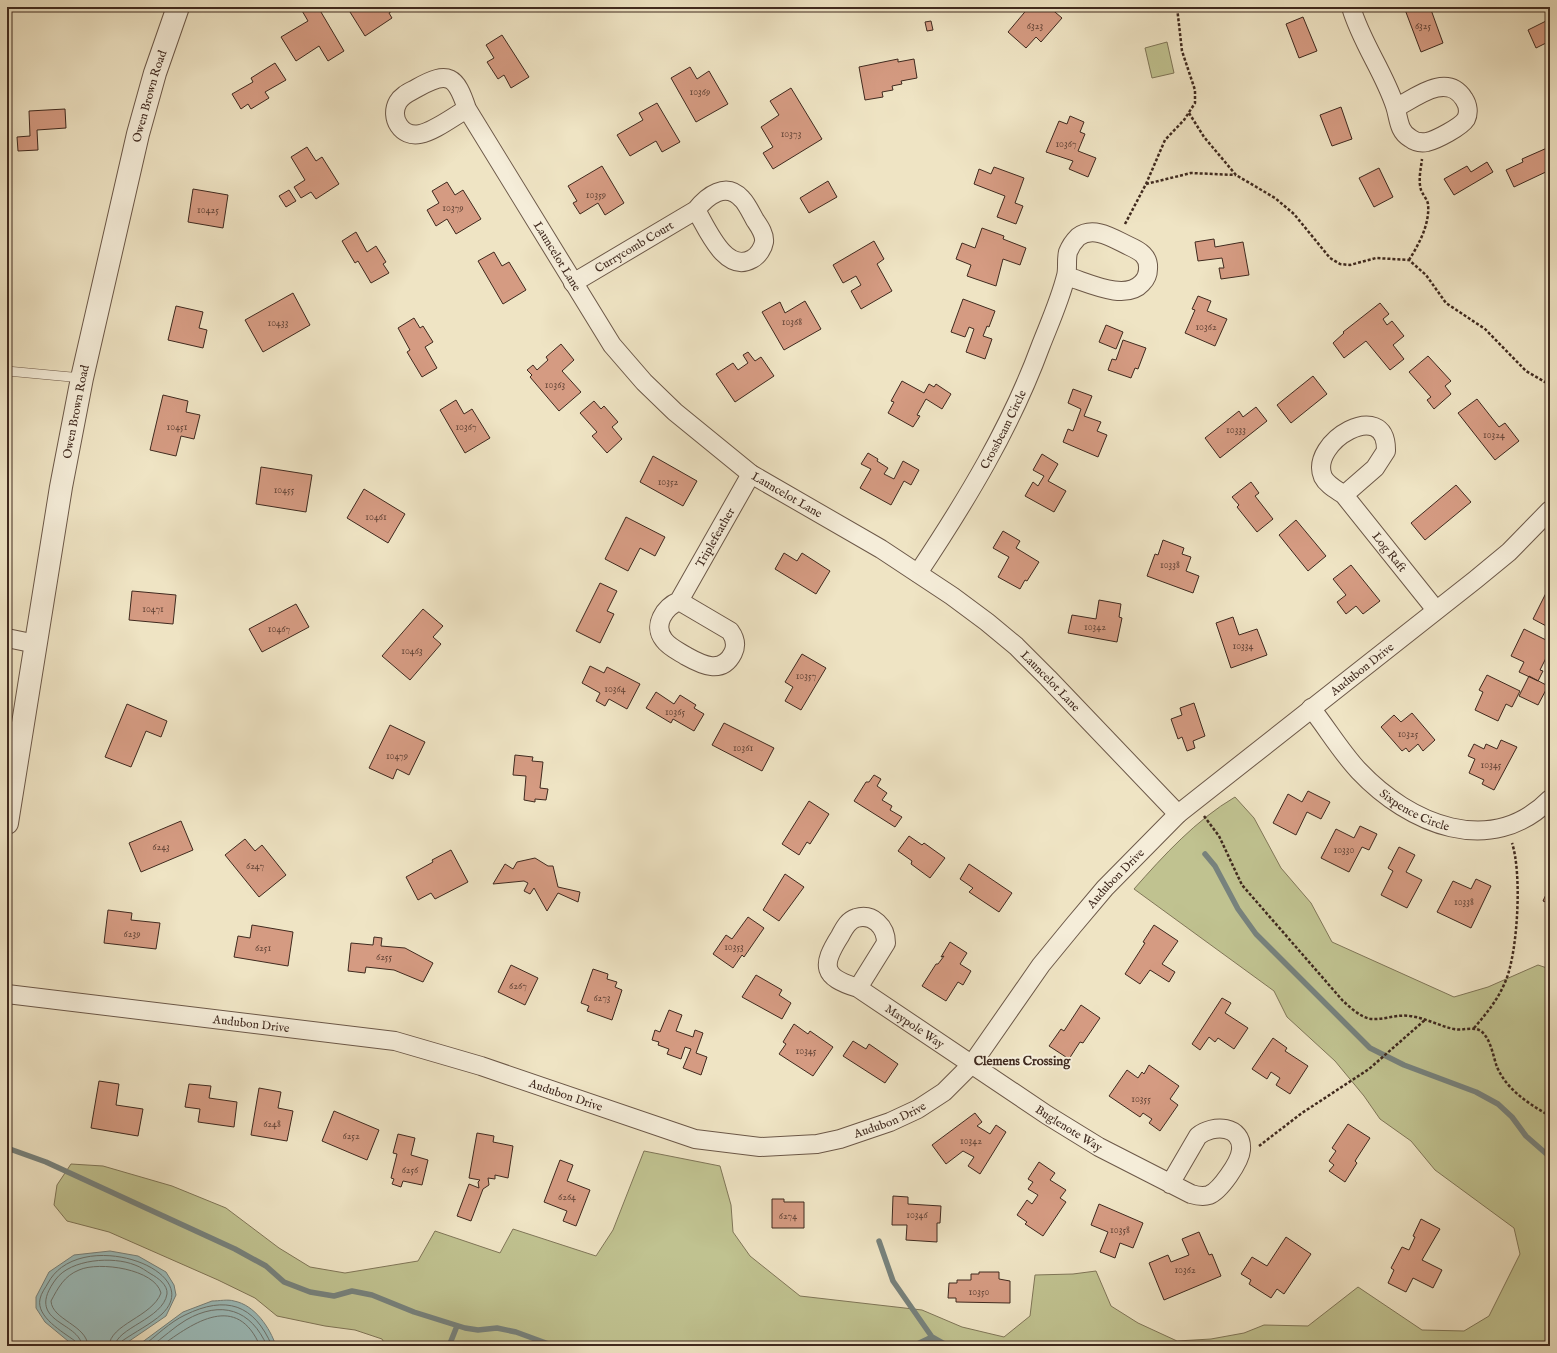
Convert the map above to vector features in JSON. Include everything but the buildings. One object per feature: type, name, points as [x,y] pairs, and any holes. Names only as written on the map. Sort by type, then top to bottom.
[{"type":"street","name":"Owen Brown Road","points":[[7,823],[62,488],[82,378],[138,134],[155,73],[178,7]]},
{"type":"street","points":[[1351,7],[1360,33],[1396,108],[1398,121],[1402,130],[1409,138],[1419,142],[1428,142],[1459,127],[1466,119],[1468,110],[1466,101],[1460,93],[1453,88],[1444,86],[1433,88],[1396,108]]},
{"type":"street","name":"Launcelot Lane","points":[[467,109],[612,345],[644,382],[675,412],[751,474],[845,527],[918,573],[952,596],[1016,646],[1178,814]]},
{"type":"street","name":"Currycomb Court","points":[[573,283],[696,210]]},
{"type":"street","name":"Crossbeam Circle","points":[[918,573],[966,500],[1017,404],[1041,347],[1066,276],[1068,253],[1079,237],[1093,232],[1117,241],[1137,250],[1144,255],[1148,264],[1148,273],[1144,281],[1137,288],[1128,292],[1118,292],[1066,276]]},
{"type":"street","name":"Triplefeather","points":[[679,601],[751,474]]},
{"type":"street","name":"Log Raft","points":[[1344,495],[1436,610]]},
{"type":"street","name":"Audubon Drive","points":[[7,994],[395,1042],[481,1066],[695,1139],[760,1147],[817,1144],[840,1140],[890,1122],[918,1109],[944,1092],[972,1064],[1042,966],[1073,926],[1105,888],[1178,814],[1509,552],[1550,510]]},
{"type":"street","points":[[7,638],[36,644]]},
{"type":"street","name":"Sixpence Circle","points":[[1311,708],[1358,770],[1388,798],[1438,824],[1456,828],[1488,831],[1506,827],[1523,820],[1550,799]]},
{"type":"street","name":"Maypole Way","points":[[858,988],[972,1064]]},
{"type":"street","name":"Buglenote Way","points":[[972,1064],[1099,1147],[1191,1194],[1202,1197],[1219,1189],[1239,1159],[1241,1149]]},
{"type":"street","points":[[1170,1184],[1198,1136],[1204,1131],[1221,1127],[1229,1130],[1235,1135],[1241,1149]]},
{"type":"lane","points":[[7,371],[82,378]]},
{"type":"path","points":[[1117,241],[1146,184],[1165,140],[1189,113],[1195,103],[1195,90],[1182,51],[1177,7]]},
{"type":"path","points":[[1189,113],[1204,137],[1236,175],[1275,198],[1294,214],[1330,258],[1340,264],[1350,265],[1376,258],[1409,260],[1426,275],[1446,302],[1485,329],[1526,371],[1550,385]]},
{"type":"path","points":[[1409,260],[1420,242],[1426,223],[1428,203],[1421,189],[1422,158],[1419,142]]},
{"type":"path","points":[[1146,184],[1168,177],[1191,174],[1236,175]]},
{"type":"path","points":[[1178,814],[1205,816],[1219,836],[1242,886],[1343,1001],[1354,1011],[1372,1019],[1408,1016],[1426,1019],[1454,1029],[1474,1028],[1481,1032],[1488,1041],[1498,1068],[1509,1086],[1519,1095],[1550,1116]]},
{"type":"path","points":[[1474,1028],[1499,996],[1507,978],[1511,960],[1517,891],[1515,854],[1506,827]]},
{"type":"path","points":[[1241,1149],[1256,1148],[1302,1112],[1369,1069],[1426,1019]]},
{"type":"green space","points":[[1167,42],[1174,73],[1152,78],[1145,48]]},
{"type":"green space","points":[[1235,797],[1254,818],[1281,868],[1311,903],[1332,942],[1454,997],[1488,987],[1538,965],[1550,969],[1550,1346],[386,1346],[382,1339],[355,1330],[325,1326],[277,1316],[255,1298],[218,1280],[109,1232],[67,1221],[54,1205],[57,1185],[71,1164],[103,1166],[172,1186],[226,1208],[279,1248],[310,1267],[345,1273],[418,1261],[435,1231],[500,1253],[513,1229],[596,1256],[613,1230],[644,1151],[720,1166],[731,1205],[733,1232],[750,1256],[800,1296],[922,1310],[962,1327],[1004,1337],[1030,1316],[1035,1275],[1073,1274],[1096,1271],[1111,1306],[1138,1323],[1177,1341],[1211,1339],[1244,1333],[1264,1325],[1308,1326],[1358,1287],[1422,1330],[1464,1331],[1489,1316],[1520,1254],[1514,1228],[1435,1170],[1411,1141],[1380,1119],[1364,1096],[1335,1061],[1287,1017],[1274,991],[1134,889],[1169,851],[1194,827],[1207,816]]},
{"type":"water","points":[[110,1251],[138,1256],[166,1272],[174,1285],[176,1295],[166,1316],[122,1346],[74,1346],[45,1322],[36,1308],[36,1297],[49,1272],[74,1255]]},
{"type":"water","points":[[232,1300],[249,1307],[266,1325],[276,1346],[137,1346],[183,1312],[212,1301]]},
{"type":"waterway","points":[[1205,854],[1215,866],[1238,909],[1256,934],[1370,1048],[1404,1065],[1476,1092],[1498,1104],[1512,1117],[1526,1136],[1550,1157]]},
{"type":"waterway","points":[[7,1148],[46,1162],[235,1249],[266,1266],[284,1282],[310,1292],[334,1296],[352,1291],[372,1295],[414,1312],[465,1328],[478,1330],[497,1328],[516,1332],[554,1346]]},
{"type":"waterway","points":[[879,1241],[893,1281],[932,1337]]},
{"type":"waterway","points":[[449,1346],[457,1326]]},
{"type":"waterway","points":[[913,1346],[932,1337],[948,1346]]},
{"type":"district","name":"Clemens Crossing","points":[[1022,1060]]}]
